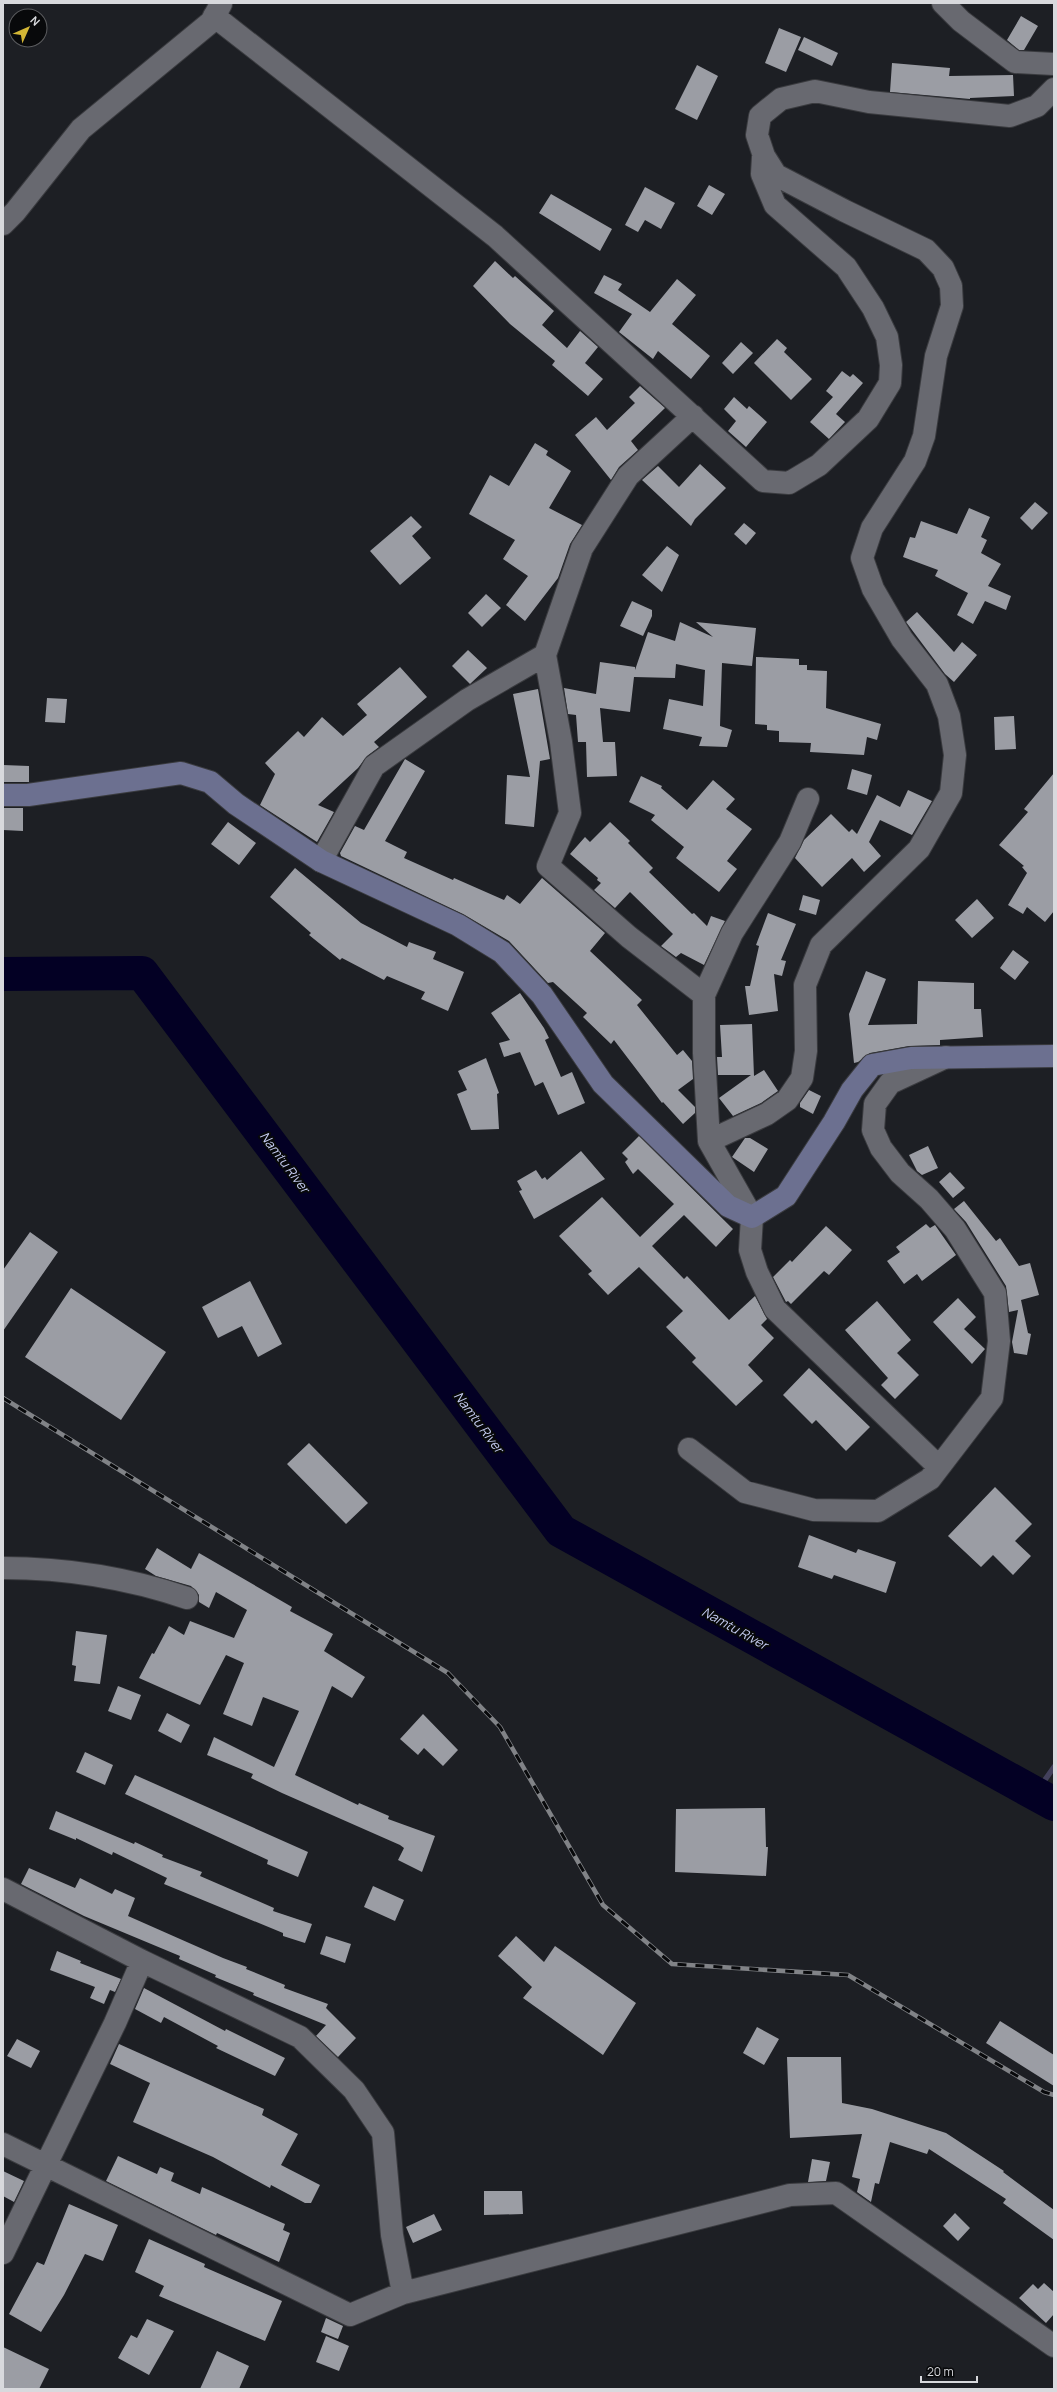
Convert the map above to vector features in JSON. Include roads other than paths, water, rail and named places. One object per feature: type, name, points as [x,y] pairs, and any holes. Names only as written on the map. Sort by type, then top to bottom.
[{"type":"street","points":[[943,3],[961,21],[1015,62],[1054,64]]},
{"type":"street","points":[[3,224],[15,212],[81,129],[211,22],[218,10],[495,236],[763,481],[789,483],[819,465],[868,419],[890,383],[891,364],[887,337],[873,308],[846,267],[775,205],[762,174],[764,156]]},
{"type":"street","points":[[709,1141],[767,1114],[787,1100],[802,1078],[806,1051],[804,985],[821,945],[919,849],[951,793],[955,755],[949,716],[937,684],[902,639],[872,590],[862,558],[872,528],[915,461],[924,436],[936,356],[952,306],[951,286],[943,268],[926,250],[845,211],[776,175],[764,156],[757,135],[760,116],[781,99],[816,91],[869,102],[1010,116],[1037,106],[1054,89]]},
{"type":"street","points":[[693,416],[628,476],[582,548],[544,655],[562,742],[570,813],[548,866],[629,937],[704,995]]},
{"type":"street","points":[[321,861],[374,766],[467,700],[544,655]]},
{"type":"street","points":[[3,795],[28,795],[181,773],[210,782],[236,804],[321,861],[458,926],[502,952],[542,995],[603,1084],[728,1206],[752,1217]]},
{"type":"street","points":[[808,799],[790,842],[732,933],[704,995],[704,1053],[709,1141],[752,1217],[750,1250],[757,1272],[774,1309],[939,1467]]},
{"type":"street","points":[[752,1217],[786,1196],[834,1122],[852,1090],[872,1065],[910,1058],[1054,1056]]},
{"type":"street","points":[[689,1448],[745,1492],[814,1510],[878,1511],[930,1479],[992,1398],[999,1341],[995,1293],[955,1229],[929,1200],[900,1173],[881,1148],[873,1130],[875,1104],[890,1083],[946,1057]]},
{"type":"street","points":[[3,1568],[100,1576],[153,1587],[187,1598]]},
{"type":"street","points":[[3,1889],[142,1961],[300,2037],[354,2090],[383,2133],[392,2235],[403,2293]]},
{"type":"street","points":[[3,2253],[115,2023],[142,1961]]},
{"type":"street","points":[[3,2144],[350,2314],[403,2293],[790,2195],[836,2193],[1054,2346]]},
{"type":"waterway","name":"Namtu River","points":[[3,974],[142,973],[561,1531],[1054,1804]]},
{"type":"waterway","points":[[1035,1794],[1054,1767]]},
{"type":"railway","points":[[3,1398],[448,1673],[500,1727],[603,1905],[672,1964],[848,1975],[1044,2092],[1054,2095]]}]
